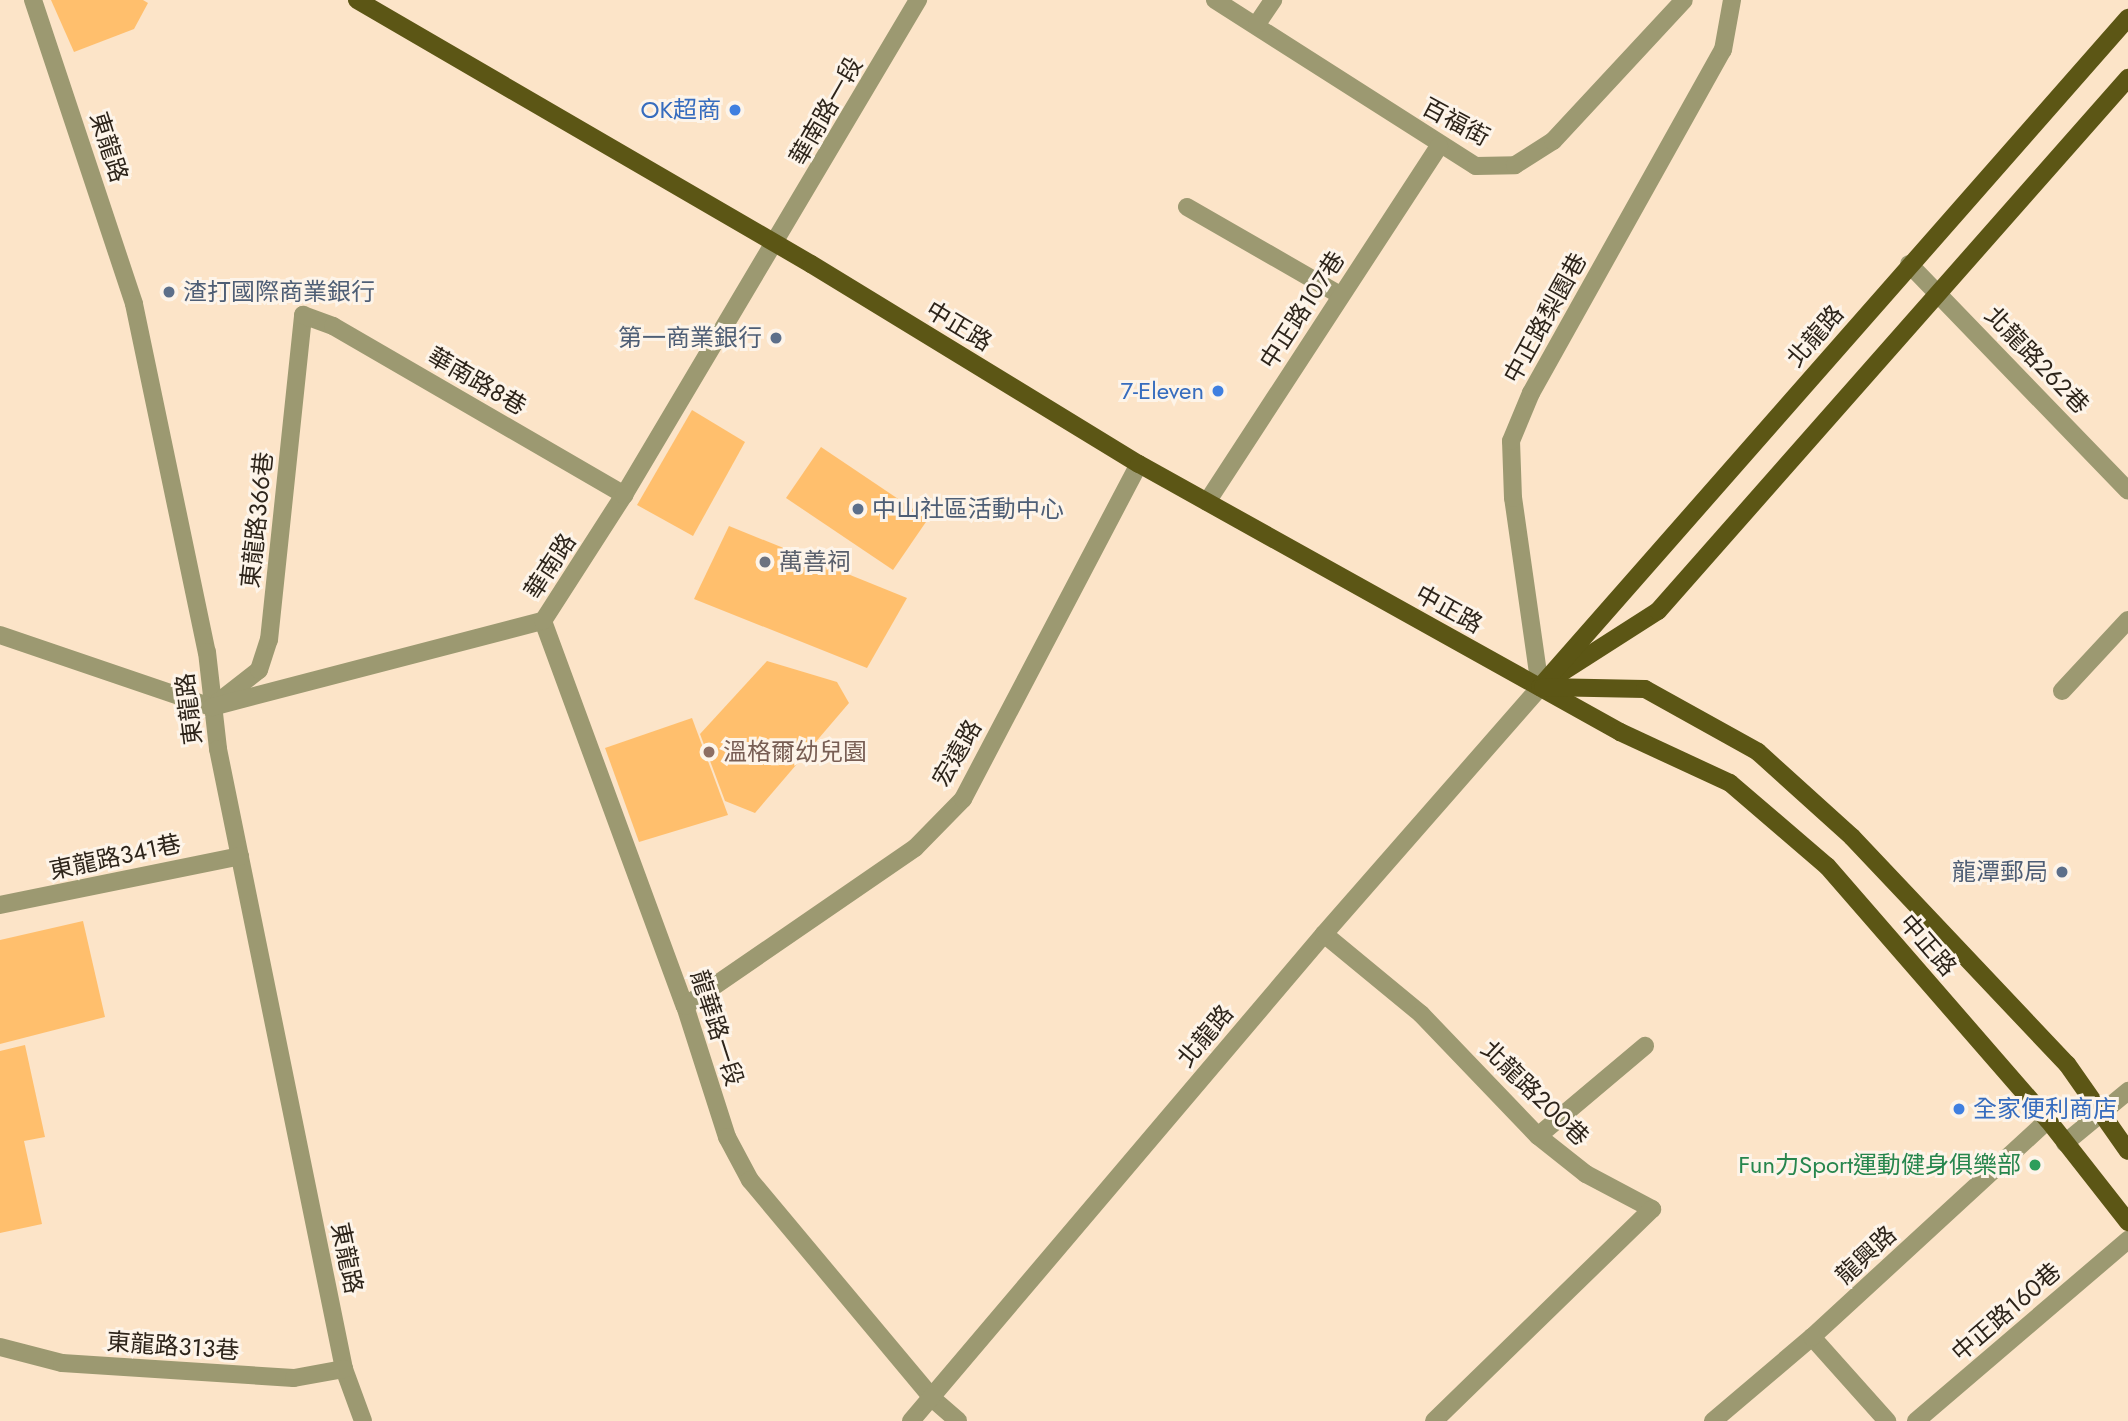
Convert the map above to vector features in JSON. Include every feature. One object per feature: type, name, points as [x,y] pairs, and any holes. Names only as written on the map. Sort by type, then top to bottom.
[{"type":"main road","name":"中正路","points":[[357,0],[1139,464],[1620,732],[1730,783],[1827,866],[2048,1120],[2128,1222]]},
{"type":"main road","name":"北龍路","points":[[1540,687],[2128,18]]},
{"type":"main road","name":"北龍路","points":[[1540,687],[1658,611],[2128,78]]},
{"type":"main road","name":"中正路","points":[[1540,687],[1645,689],[1758,752],[1852,837],[2067,1064],[2104,1113],[2128,1151]]},
{"type":"street","name":"東龍路","points":[[33,0],[134,303],[207,653],[212,706],[240,856],[344,1370],[363,1421]]},
{"type":"street","name":"華南路一段","points":[[772,244],[816,178],[918,0]]},
{"type":"street","name":"百福街","points":[[1215,0],[1257,24],[1440,146],[1476,166],[1515,165],[1553,141],[1684,0]]},
{"type":"street","points":[[1257,24],[1273,0]]},
{"type":"street","name":"中正路梨園巷","points":[[1540,687],[1513,498],[1511,441],[1531,393],[1723,50],[1732,0]]},
{"type":"street","name":"中正路107巷","points":[[1207,502],[1440,146]]},
{"type":"street","points":[[1187,207],[1340,295]]},
{"type":"street","name":"華南路","points":[[212,706],[543,621],[624,495],[772,244]]},
{"type":"street","name":"北龍路262巷","points":[[1909,264],[2128,491]]},
{"type":"street","name":"東龍路366巷","points":[[212,706],[259,670],[269,640],[303,315]]},
{"type":"street","name":"華南路8巷","points":[[303,315],[333,326],[624,495]]},
{"type":"street","name":"宏遠路","points":[[685,1006],[915,848],[963,799],[1139,464]]},
{"type":"street","points":[[2062,691],[2128,620]]},
{"type":"street","name":"龍華路一段","points":[[543,621],[685,1006],[727,1137],[750,1180],[933,1399],[958,1421]]},
{"type":"street","points":[[0,635],[212,706]]},
{"type":"street","name":"北龍路","points":[[911,1421],[933,1399],[1324,934],[1540,687]]},
{"type":"street","name":"東龍路341巷","points":[[0,905],[240,856]]},
{"type":"street","name":"北龍路200巷","points":[[1324,934],[1421,1014],[1538,1136],[1586,1174],[1652,1209],[1434,1421]]},
{"type":"street","points":[[1538,1136],[1645,1046]]},
{"type":"street","points":[[2065,1143],[2128,1091]]},
{"type":"street","name":"龍興路","points":[[1713,1421],[1812,1338],[2048,1120]]},
{"type":"street","name":"中正路160巷","points":[[1916,1421],[2128,1240]]},
{"type":"street","points":[[1812,1338],[1887,1421]]},
{"type":"street","name":"東龍路313巷","points":[[0,1347],[62,1363],[294,1378],[344,1370]]},
{"type":"building","points":[[51,0],[143,0],[148,3],[134,29],[74,52]]},
{"type":"building","points":[[692,410],[745,442],[693,536],[637,505]]},
{"type":"building","name":"中山社區活動中心","points":[[821,447],[928,519],[893,570],[786,498]]},
{"type":"building","name":"萬善祠","points":[[729,526],[907,598],[867,668],[694,599]]},
{"type":"building","points":[[767,661],[837,682],[849,703],[755,813],[725,801],[700,734]]},
{"type":"building","points":[[692,718],[728,815],[639,842],[605,748]]},
{"type":"building","points":[[83,921],[105,1017],[0,1044],[0,940]]},
{"type":"building","points":[[25,1045],[45,1137],[24,1141],[42,1224],[0,1233],[0,1051]]},
{"type":"place","name":"OK超商","points":[[735,110]]},
{"type":"place","name":"渣打國際商業銀行","points":[[169,292]]},
{"type":"place","name":"第一商業銀行","points":[[776,338]]},
{"type":"place","name":"7-Eleven","points":[[1218,391]]},
{"type":"place","name":"中山社區活動中心","points":[[858,509]]},
{"type":"place","name":"萬善祠","points":[[765,562]]},
{"type":"place","name":"溫格爾幼兒園","points":[[709,752]]},
{"type":"place","name":"龍潭郵局","points":[[2062,872]]},
{"type":"place","name":"全家便利商店","points":[[1959,1109]]},
{"type":"place","name":"Fun力Sport運動健身俱樂部","points":[[2035,1165]]}]
